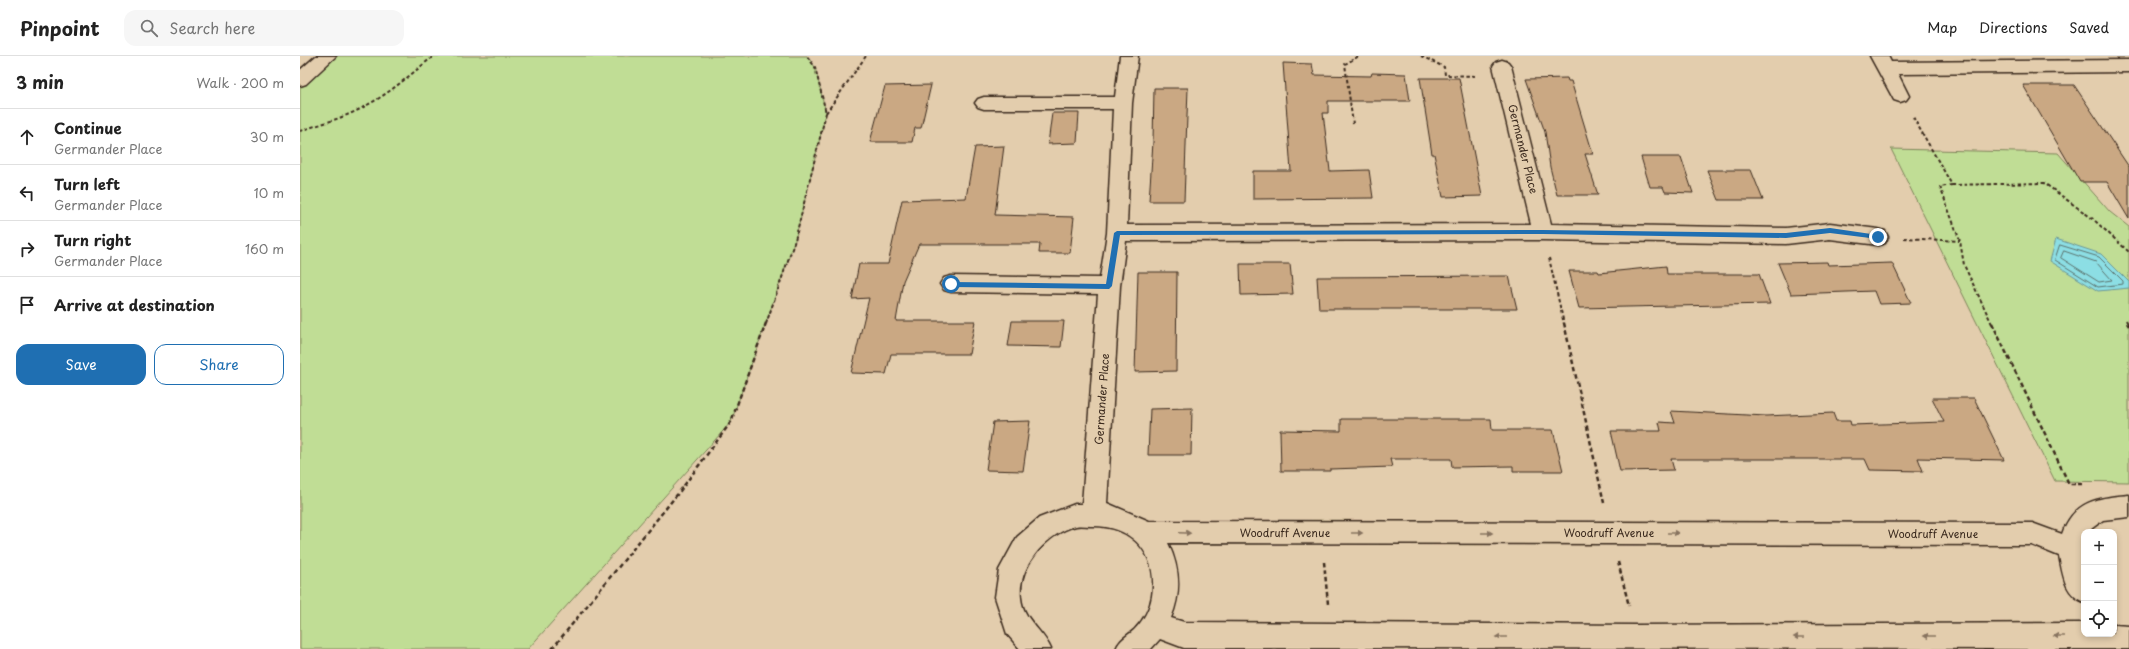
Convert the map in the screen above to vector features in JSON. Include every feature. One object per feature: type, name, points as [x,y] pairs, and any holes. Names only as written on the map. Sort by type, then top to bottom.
[{"type":"street","name":"Germander Place","points":[[1094,512],[1109,286],[1117,233],[1123,103],[1129,56]]},
{"type":"street","points":[[300,80],[324,59]]},
{"type":"street","points":[[1900,96],[1883,62],[2129,66]]},
{"type":"street","name":"Germander Place","points":[[1504,71],[1543,232]]},
{"type":"street","points":[[984,103],[1123,103]]},
{"type":"street","points":[[1117,233],[1543,232],[1786,236],[1830,230],[1878,237]]},
{"type":"street","points":[[951,284],[1109,286]]},
{"type":"street","points":[[2081,586],[2078,582],[2069,548],[2077,525],[2098,509],[2129,506]]},
{"type":"street","points":[[1030,646],[1014,621],[1008,595],[1012,570],[1025,546],[1044,527],[1072,514],[1094,512],[1124,518],[1146,532],[1158,549],[1167,573],[1165,600],[1155,625],[1133,648]]},
{"type":"street","name":"Woodruff Avenue","points":[[1146,532],[2032,534],[2069,548]]},
{"type":"street","points":[[1155,625],[1184,635],[1636,638],[2074,636],[2123,634]]},
{"type":"path","points":[[300,131],[336,120],[360,109],[391,90],[434,56]]},
{"type":"path","points":[[807,56],[815,67],[826,113]]},
{"type":"path","points":[[552,649],[680,491],[731,422],[796,240],[826,113],[866,56]]},
{"type":"path","points":[[1353,124],[1345,64],[1359,56]]},
{"type":"path","points":[[1421,56],[1444,68],[1445,74],[1504,71]]},
{"type":"path","points":[[1900,96],[1952,185]]},
{"type":"path","points":[[2084,484],[2070,484],[1964,265],[1960,241],[1940,187],[1952,185],[2044,183],[2094,219],[2129,252]]},
{"type":"path","points":[[1543,232],[1636,638]]},
{"type":"path","points":[[1878,237],[1960,241]]},
{"type":"path","points":[[2129,321],[2126,320],[2129,326]]},
{"type":"path","points":[[1322,533],[1331,636]]},
{"type":"green space","points":[[329,56],[807,56],[815,67],[826,113],[795,240],[731,422],[528,649],[300,649],[300,82]]},
{"type":"green space","points":[[1891,149],[2058,153],[2110,212],[2129,227],[2129,482],[2055,481]]},
{"type":"water","points":[[2056,239],[2101,254],[2129,282],[2129,288],[2098,291],[2050,261]]},
{"type":"building","points":[[1283,63],[1312,64],[1314,75],[1371,76],[1372,73],[1406,74],[1410,101],[1328,101],[1328,113],[1323,113],[1330,171],[1369,170],[1373,198],[1253,199],[1253,171],[1291,171]]},
{"type":"building","points":[[1420,78],[1459,78],[1482,196],[1443,197],[1434,154],[1432,154]]},
{"type":"building","points":[[1567,78],[1568,81],[1571,81],[1593,154],[1585,154],[1598,195],[1557,195],[1550,167],[1545,132],[1526,79]]},
{"type":"building","points":[[931,85],[921,128],[915,128],[912,142],[870,142],[885,86]]},
{"type":"building","points":[[2023,85],[2074,85],[2129,167],[2129,219],[2107,182],[2080,182]]},
{"type":"building","points":[[1154,88],[1188,88],[1184,201],[1149,201],[1153,142]]},
{"type":"building","points":[[1052,113],[1079,113],[1077,143],[1048,144]]},
{"type":"building","points":[[1004,146],[995,215],[1074,217],[1070,253],[1039,253],[1040,244],[919,244],[903,281],[896,321],[975,321],[969,354],[891,354],[886,374],[851,373],[869,298],[852,299],[859,264],[888,264],[902,200],[966,198],[975,147]]},
{"type":"building","points":[[1641,157],[1681,157],[1693,193],[1665,192],[1663,187],[1650,187]]},
{"type":"building","points":[[1707,170],[1751,170],[1763,200],[1719,200]]},
{"type":"building","points":[[1827,262],[1828,265],[1892,263],[1911,303],[1879,304],[1874,291],[1791,294],[1778,263]]},
{"type":"building","points":[[1240,264],[1290,264],[1293,294],[1241,295]]},
{"type":"building","points":[[1666,266],[1667,274],[1759,274],[1770,304],[1579,308],[1569,271],[1598,271],[1599,273]]},
{"type":"building","points":[[1138,272],[1177,272],[1176,371],[1135,372]]},
{"type":"building","points":[[1509,276],[1517,309],[1319,309],[1317,277]]},
{"type":"building","points":[[1012,321],[1064,321],[1061,347],[1008,346]]},
{"type":"building","points":[[1932,398],[1974,398],[2004,460],[1918,458],[1923,471],[1870,470],[1865,459],[1671,459],[1674,470],[1620,471],[1611,431],[1661,431],[1659,422],[1675,423],[1671,411],[1766,416],[1833,413],[1836,421],[1850,421],[1851,425],[1944,422]]},
{"type":"building","points":[[1192,408],[1191,455],[1148,455],[1150,409]]},
{"type":"building","points":[[1341,419],[1491,419],[1492,430],[1553,430],[1563,471],[1513,471],[1513,466],[1452,467],[1451,459],[1390,459],[1392,467],[1330,469],[1330,471],[1281,471],[1280,430],[1341,431]]},
{"type":"building","points":[[1030,421],[1023,471],[986,470],[993,422]]},
{"type":"route","points":[[951,284],[1109,286],[1117,233],[1543,232],[1786,236],[1830,230],[1878,237]]}]
